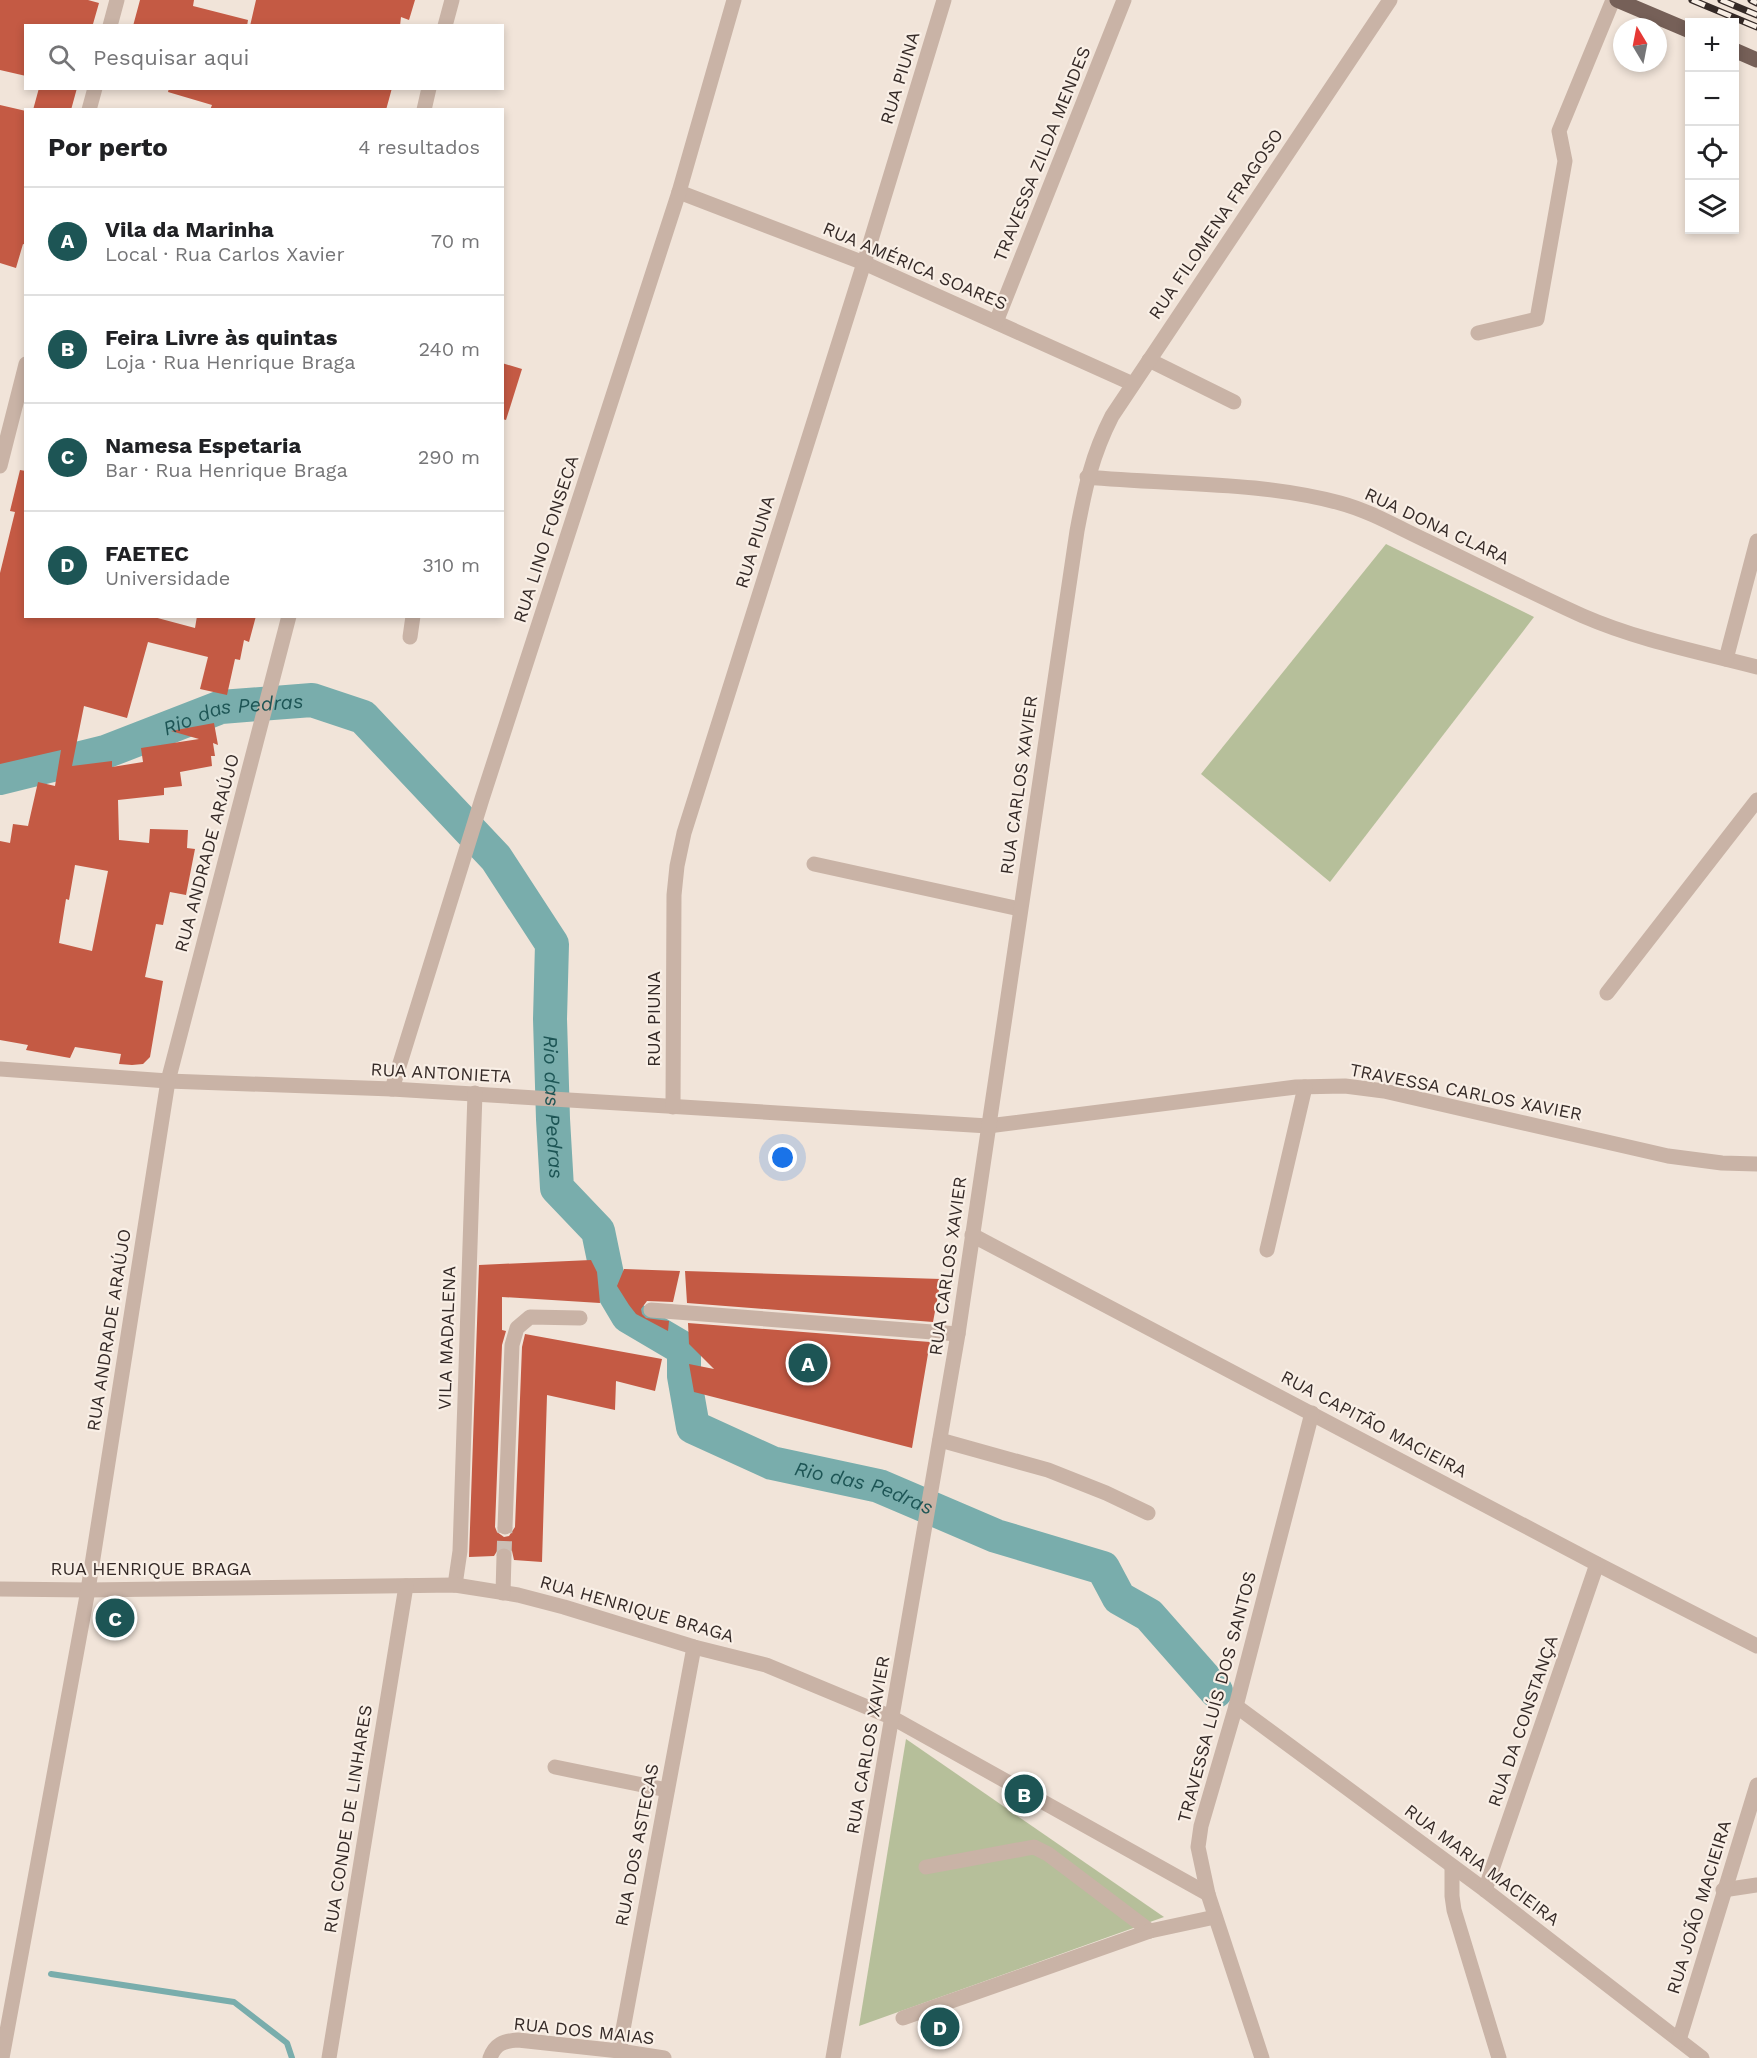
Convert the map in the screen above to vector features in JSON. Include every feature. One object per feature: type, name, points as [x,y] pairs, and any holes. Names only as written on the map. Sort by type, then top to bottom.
[{"type":"main road","points":[[1615,0],[1685,29]]},
{"type":"main road","points":[[1739,52],[1757,60]]},
{"type":"street","points":[[111,24],[117,0]]},
{"type":"street","points":[[446,24],[452,0]]},
{"type":"street","name":"RUA LINO FONSECA","points":[[392,1089],[679,192],[734,0]]},
{"type":"street","name":"RUA PIUNA","points":[[673,1107],[674,895],[684,833],[864,263],[944,0]]},
{"type":"street","name":"TRAVESSA ZILDA MENDES","points":[[996,322],[1124,0]]},
{"type":"street","name":"RUA FILOMENA FRAGOSO","points":[[1087,477],[1098,442],[1112,416],[1390,0]]},
{"type":"street","points":[[1478,333],[1537,319],[1565,161],[1559,131],[1615,0]]},
{"type":"street","points":[[90,108],[94,90]]},
{"type":"street","points":[[424,108],[429,90]]},
{"type":"street","name":"RUA AMÉRICA SOARES","points":[[679,192],[864,263],[1133,384]]},
{"type":"street","points":[[1149,360],[1234,402]]},
{"type":"street","points":[[0,466],[24,372]]},
{"type":"street","name":"RUA DONA CLARA","points":[[1087,477],[1259,488],[1309,495],[1343,504],[1380,519],[1592,620],[1638,636],[1757,668]]},
{"type":"street","name":"RUA CARLOS XAVIER","points":[[834,2058],[958,1334],[1020,909],[1087,477]]},
{"type":"street","points":[[1726,659],[1757,541]]},
{"type":"street","name":"RUA ANDRADE ARAÚJO","points":[[2,2058],[88,1590],[168,1081],[288,618]]},
{"type":"street","points":[[410,637],[413,618]]},
{"type":"street","points":[[1607,993],[1757,800]]},
{"type":"street","points":[[814,864],[1020,909]]},
{"type":"street","name":"RUA ANTONIETA","points":[[0,1068],[168,1081],[392,1089],[988,1126]]},
{"type":"street","name":"TRAVESSA CARLOS XAVIER","points":[[988,1126],[1305,1087],[1345,1086],[1384,1091],[1668,1156],[1722,1163],[1757,1164]]},
{"type":"street","points":[[1267,1250],[1305,1087]]},
{"type":"street","name":"VILA MADALENA","points":[[456,1585],[460,1551],[475,1094]]},
{"type":"street","name":"RUA CAPITÃO MACIEIRA","points":[[972,1235],[1757,1646]]},
{"type":"street","points":[[651,1310],[958,1334]]},
{"type":"street","points":[[505,1527],[512,1345],[517,1328],[530,1317],[580,1318]]},
{"type":"street","name":"TRAVESSA LUÍS DOS SANTOS","points":[[1262,2058],[1208,1894],[1198,1847],[1201,1826],[1236,1706],[1312,1413]]},
{"type":"street","points":[[940,1440],[1058,1474],[1148,1513]]},
{"type":"street","points":[[503,1593],[504,1556]]},
{"type":"street","name":"RUA DA CONSTANÇA","points":[[1485,1890],[1597,1564]]},
{"type":"street","name":"RUA HENRIQUE BRAGA","points":[[0,1589],[456,1585],[564,1607],[694,1647],[766,1665],[891,1717],[1208,1894]]},
{"type":"street","name":"RUA CONDE DE LINHARES","points":[[328,2058],[406,1586]]},
{"type":"street","name":"RUA DOS ASTECAS","points":[[619,2050],[694,1647]]},
{"type":"street","name":"RUA MARIA MACIEIRA","points":[[1236,1706],[1485,1890],[1702,2058]]},
{"type":"street","points":[[555,1767],[667,1790]]},
{"type":"street","name":"RUA JOÃO MACIEIRA","points":[[1678,2040],[1757,1785]]},
{"type":"street","points":[[926,1867],[1034,1847],[1048,1854],[1150,1931]]},
{"type":"street","points":[[1452,1866],[1454,1910],[1499,2058]]},
{"type":"street","points":[[1723,1890],[1757,1885]]},
{"type":"street","points":[[903,2018],[1150,1931],[1215,1917]]},
{"type":"street","name":"RUA DOS MAIAS","points":[[490,2058],[495,2047],[518,2040],[619,2050],[664,2058]]},
{"type":"green space","points":[[1386,544],[1534,617],[1330,882],[1201,774]]},
{"type":"green space","points":[[906,1739],[1164,1917],[859,2026]]},
{"type":"building","points":[[0,0],[88,0],[99,3],[93,24],[24,24],[24,76],[0,70]]},
{"type":"building","points":[[140,0],[194,0],[193,6],[248,20],[247,24],[134,24]]},
{"type":"building","points":[[256,0],[415,0],[409,20],[401,17],[400,24],[250,24]]},
{"type":"building","points":[[38,90],[76,90],[72,108],[34,108]]},
{"type":"building","points":[[168,90],[391,90],[387,108],[211,108],[212,105],[168,92]]},
{"type":"building","points":[[0,105],[24,111],[24,244],[16,268],[0,263]]},
{"type":"building","points":[[504,364],[522,369],[506,420],[504,420]]},
{"type":"building","points":[[20,470],[24,471],[24,618],[158,618],[195,628],[197,618],[255,618],[249,642],[244,640],[240,660],[235,659],[227,695],[200,689],[208,657],[148,642],[127,718],[84,706],[72,766],[112,761],[112,767],[143,762],[141,748],[199,739],[171,731],[214,723],[218,745],[213,743],[215,756],[211,756],[212,766],[180,772],[182,786],[164,788],[164,795],[118,800],[119,840],[149,843],[150,829],[188,830],[187,848],[195,849],[186,895],[170,892],[163,925],[156,924],[145,977],[163,981],[150,1057],[143,1064],[119,1064],[121,1054],[75,1047],[70,1058],[26,1050],[28,1045],[0,1040],[0,841],[10,843],[13,824],[28,826],[38,782],[55,786],[61,750],[0,764],[0,573],[15,512],[10,511]],"holes":[[[75,865],[108,871],[92,951],[59,943],[66,899],[69,900]]]},
{"type":"building","points":[[591,1260],[597,1272],[600,1303],[502,1297],[502,1330],[506,1331],[502,1345],[495,1527],[497,1532],[504,1537],[509,1536],[515,1527],[522,1347],[525,1334],[662,1359],[655,1391],[616,1381],[615,1410],[547,1395],[542,1562],[514,1560],[512,1551],[505,1546],[499,1548],[494,1556],[469,1557],[479,1265]]},
{"type":"building","points":[[624,1269],[680,1271],[673,1302],[647,1301],[641,1309],[646,1318],[669,1321],[668,1331],[636,1314],[629,1305],[617,1286]]},
{"type":"building","points":[[685,1271],[941,1279],[933,1322],[687,1303]]},
{"type":"building","points":[[688,1323],[930,1342],[912,1448],[694,1392],[689,1364],[714,1369],[689,1344]]},
{"type":"waterway","name":"Rio das Pedras","points":[[0,778],[105,752],[221,707],[312,700],[363,717],[496,858],[552,944],[550,1019],[557,1188],[598,1231],[609,1284],[628,1316],[684,1349],[684,1376],[693,1427],[772,1463],[879,1486],[996,1536],[1103,1568],[1119,1598],[1149,1615],[1216,1691]]},
{"type":"waterway","points":[[51,1974],[234,2002],[287,2043],[292,2058]]},
{"type":"tunnel","points":[[504,1556],[505,1527]]},
{"type":"railway","points":[[1692,0],[1757,27]]},
{"type":"railway","points":[[1721,0],[1757,15]]},
{"type":"railway","points":[[1751,0],[1757,3]]},
{"type":"place","name":"Vila da Marinha","points":[[808,1363]]},
{"type":"place","name":"Namesa Espetaria","points":[[115,1618]]},
{"type":"place","name":"Feira Livre às quintas","points":[[1024,1794]]},
{"type":"place","name":"FAETEC","points":[[940,2027]]}]
